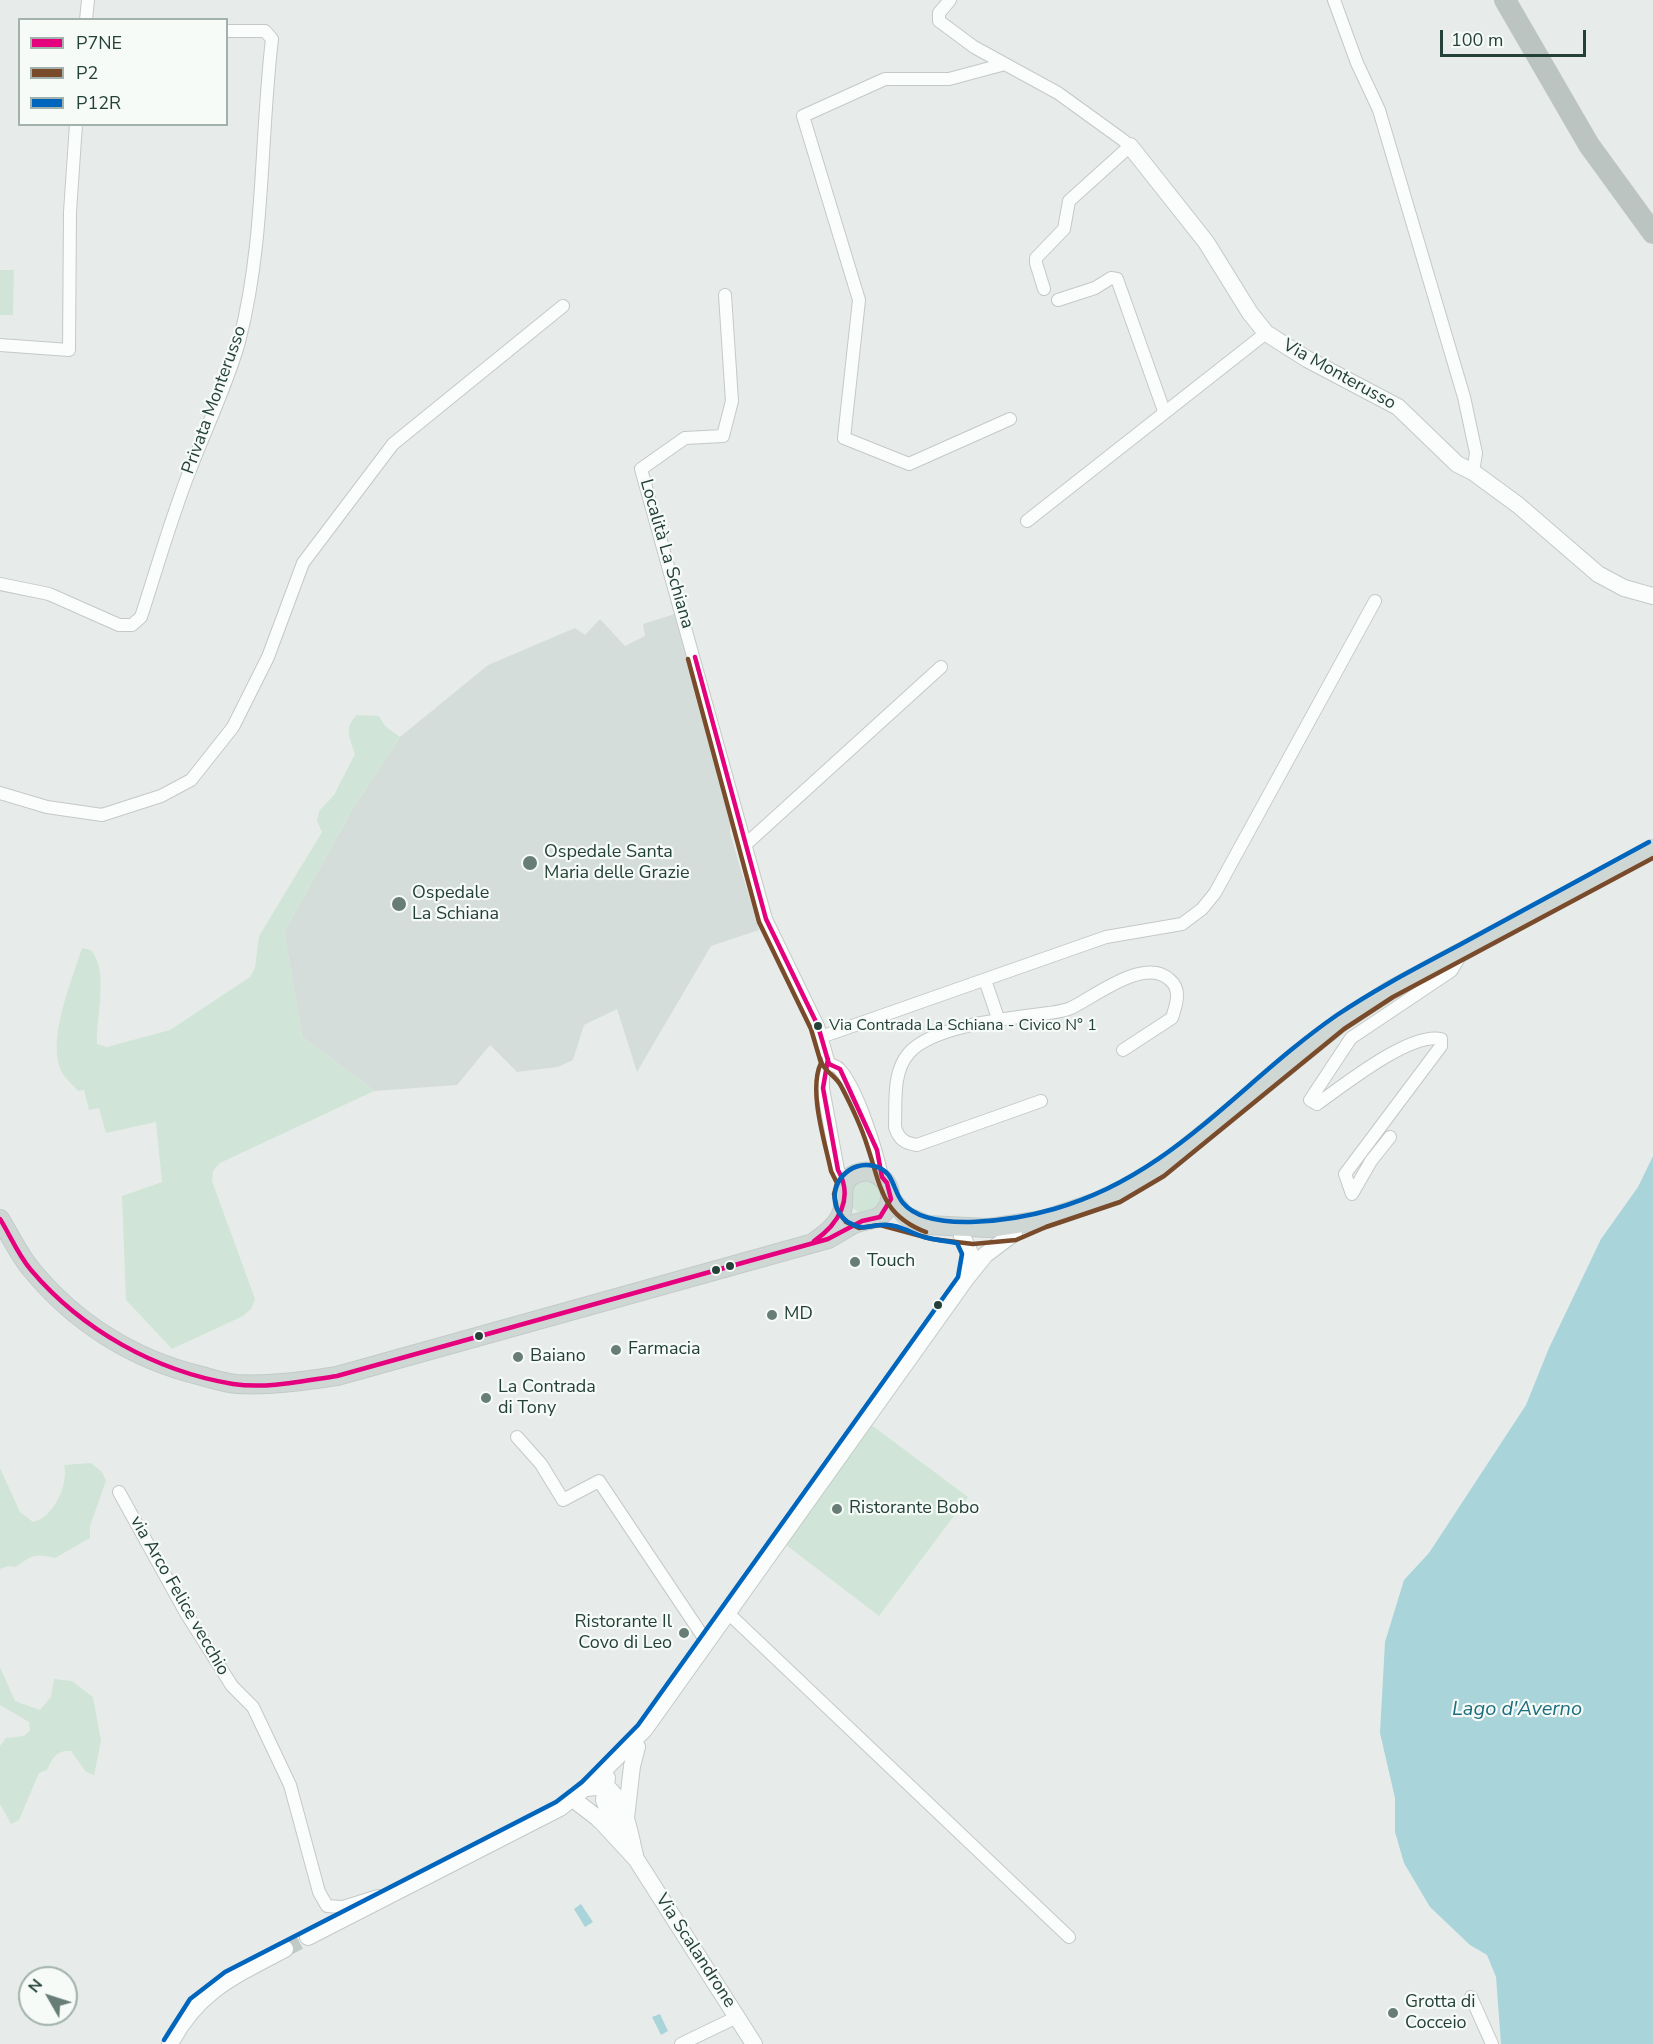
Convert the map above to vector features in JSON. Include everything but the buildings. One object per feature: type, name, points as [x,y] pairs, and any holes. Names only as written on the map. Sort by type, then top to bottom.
[{"type":"highway","points":[[1505,0],[1589,145],[1653,233]]},
{"type":"highway","points":[[1522,0],[1571,92],[1607,150],[1653,213]]},
{"type":"main road","points":[[891,1199],[906,1216],[927,1225],[980,1237],[1089,1206],[1139,1184],[1340,1023],[1389,991],[1653,849]]},
{"type":"main road","points":[[0,1219],[29,1268],[59,1300],[92,1327],[133,1352],[177,1370],[234,1384],[280,1385],[337,1376],[815,1240],[828,1239],[879,1219],[887,1209],[891,1199],[890,1191],[882,1177],[869,1172],[856,1173],[846,1182],[841,1194],[843,1206],[851,1216],[879,1219],[933,1232],[980,1237],[1014,1233],[1043,1220]]},
{"type":"main road","points":[[815,1240],[836,1223],[843,1206]]},
{"type":"street","points":[[86,18],[88,0]]},
{"type":"street","points":[[950,0],[939,13],[939,21],[974,47],[1058,93],[1130,146],[1069,201],[1064,229],[1036,258],[1044,289]]},
{"type":"street","points":[[1334,0],[1357,63],[1379,110],[1438,309],[1476,453],[1473,472]]},
{"type":"street","name":"Privata Monterusso","points":[[0,584],[50,594],[119,625],[132,625],[141,617],[181,494],[238,344],[253,273],[261,212],[265,94],[272,39],[265,32],[228,31]]},
{"type":"street","points":[[1005,64],[949,80],[885,79],[803,116],[859,300],[844,438],[909,464],[1010,419]]},
{"type":"street","points":[[0,345],[69,350],[70,212],[76,126]]},
{"type":"street","name":"Via Monterusso","points":[[1130,146],[1206,242],[1250,313],[1266,333],[1307,359],[1398,407],[1457,464],[1473,472],[1518,505],[1598,574],[1624,588],[1653,596]]},
{"type":"street","points":[[1058,300],[1095,288],[1111,278],[1117,279],[1164,411]]},
{"type":"street","name":"Località La Schiana","points":[[725,295],[732,400],[723,436],[685,438],[641,469],[690,636],[766,919],[821,1037],[829,1064],[823,1076],[823,1088],[838,1170],[846,1182]]},
{"type":"street","points":[[0,793],[47,807],[102,815],[161,796],[191,780],[233,727],[268,657],[303,563],[393,444],[563,306]]},
{"type":"street","points":[[1027,520],[1266,333]]},
{"type":"street","points":[[821,1037],[1106,937],[1182,924],[1202,909],[1215,893],[1375,601]]},
{"type":"street","points":[[745,845],[941,667]]},
{"type":"street","points":[[1390,1137],[1371,1161],[1352,1194],[1344,1174],[1438,1052],[1441,1039],[1429,1036],[1379,1060],[1317,1104],[1310,1100],[1351,1038],[1451,971],[1463,951]]},
{"type":"street","points":[[1041,1101],[917,1145],[905,1143],[897,1136],[894,1128],[899,1067],[910,1051],[944,1033],[1068,1010],[1124,979],[1141,973],[1155,971],[1165,975],[1173,982],[1178,998],[1172,1018],[1123,1050]]},
{"type":"street","points":[[985,980],[999,1021]]},
{"type":"street","name":"Località La Schiana","points":[[829,1064],[840,1069],[849,1086],[877,1150],[882,1177]]},
{"type":"street","points":[[965,1280],[970,1253],[980,1237]]},
{"type":"street","points":[[308,1937],[560,1808],[587,1788],[618,1759],[644,1730],[965,1280],[980,1237]]},
{"type":"street","points":[[518,1437],[541,1464],[563,1500],[599,1481],[706,1641]]},
{"type":"street","name":"via Arco Felice vecchio","points":[[119,1492],[186,1613],[232,1686],[253,1707],[290,1785],[319,1892],[327,1906],[343,1907],[375,1895],[384,1898]]},
{"type":"street","points":[[727,1611],[1069,1937]]},
{"type":"street","points":[[612,1821],[644,1730]]},
{"type":"street","points":[[560,1808],[578,1803],[605,1786],[638,1748]]},
{"type":"street","points":[[605,1786],[618,1759]]},
{"type":"street","points":[[587,1788],[605,1786],[616,1795],[612,1821],[622,1843],[636,1859]]},
{"type":"street","points":[[578,1803],[612,1821],[636,1859]]},
{"type":"street","name":"Via Scalandrone","points":[[636,1859],[754,2044]]},
{"type":"street","points":[[170,2044],[196,2004],[229,1978],[285,1949]]},
{"type":"street","points":[[1471,1997],[1492,2044]]},
{"type":"street","points":[[681,2044],[737,2017]]},
{"type":"shaded area","name":"Ospedale Santa Maria delle Grazie","points":[[678,613],[732,806],[730,833],[759,930],[711,946],[637,1072],[617,1009],[584,1025],[573,1060],[558,1067],[517,1072],[490,1045],[457,1085],[374,1091],[302,1037],[284,932],[353,808],[400,737],[488,665],[575,628],[585,635],[600,619],[625,646],[645,636],[643,624]]},
{"type":"green space","points":[[0,270],[14,270],[13,315],[0,315]]},
{"type":"green space","points":[[357,715],[379,716],[385,726],[400,737],[353,808],[284,932],[302,1037],[374,1091],[220,1163],[213,1171],[212,1181],[255,1299],[251,1309],[243,1316],[172,1349],[126,1300],[122,1196],[162,1182],[156,1122],[106,1133],[99,1108],[89,1110],[84,1090],[78,1091],[63,1074],[57,1055],[57,1040],[67,992],[82,948],[91,950],[96,959],[101,982],[97,1044],[107,1047],[170,1030],[250,977],[255,968],[259,936],[322,832],[317,821],[319,811],[334,795],[355,754],[349,729]]},
{"type":"green space","points":[[866,1180],[878,1185],[883,1197],[878,1209],[866,1214],[854,1209],[849,1197],[854,1185]]},
{"type":"green space","points":[[870,1424],[968,1497],[879,1616],[786,1545]]},
{"type":"green space","points":[[91,1463],[102,1472],[106,1481],[90,1526],[90,1538],[55,1558],[34,1556],[16,1567],[8,1566],[0,1569],[0,1468],[20,1512],[33,1522],[47,1514],[58,1500],[64,1482],[64,1465]]},
{"type":"green space","points":[[0,1667],[15,1701],[40,1710],[51,1697],[54,1679],[72,1681],[93,1697],[101,1741],[94,1775],[86,1772],[71,1751],[58,1753],[47,1770],[39,1773],[19,1820],[11,1824],[0,1804],[0,1746],[6,1738],[24,1736],[30,1730],[29,1722],[0,1705]]},
{"type":"water","name":"Lago d'Averno","points":[[1653,1156],[1653,2044],[1501,2044],[1496,1977],[1487,1955],[1470,1945],[1430,1907],[1404,1863],[1395,1832],[1395,1798],[1380,1733],[1385,1642],[1404,1580],[1429,1553],[1526,1405],[1549,1348],[1601,1239],[1638,1187]]},
{"type":"water","points":[[581,1904],[593,1922],[585,1927],[574,1909]]},
{"type":"water","points":[[660,2014],[668,2031],[661,2035],[652,2017]]},
{"type":"tunnel","points":[[285,1949],[308,1937]]},
{"type":"transit line","name":"P7NE","points":[[0,1219],[31,1270],[51,1292],[97,1329],[122,1345],[176,1369],[233,1384],[259,1386],[337,1376],[828,1239],[862,1221],[880,1217],[891,1199],[887,1183],[882,1177],[877,1150],[840,1069],[829,1064],[818,1026],[766,919],[695,657]]},
{"type":"transit line","name":"P2","points":[[688,659],[759,922],[811,1029],[821,1063],[817,1074],[817,1101],[831,1171],[837,1183],[834,1194],[837,1209],[846,1222],[859,1228],[880,1225],[932,1239],[973,1244],[1016,1240],[1046,1227],[1120,1202],[1164,1176],[1344,1029],[1393,997],[1653,858]]},
{"type":"transit line","name":"P12R","points":[[164,2040],[190,1999],[225,1972],[556,1802],[582,1782],[638,1725],[958,1277],[962,1254],[957,1243],[924,1237],[892,1225],[858,1226],[843,1218],[836,1206],[835,1197],[843,1175],[857,1166],[881,1168],[890,1176],[899,1198],[916,1213],[933,1219],[953,1222],[1019,1217],[1054,1209],[1096,1194],[1170,1151],[1302,1041],[1352,1005],[1649,842]]},
{"type":"transit line","name":"P2","points":[[820,1058],[824,1067],[838,1082],[852,1108],[865,1138],[880,1186],[891,1208],[911,1225],[926,1232]]},
{"type":"transit line","name":"P7NE","points":[[814,1241],[831,1227],[837,1218],[845,1191],[838,1170],[823,1088],[828,1059]]},
{"type":"place","name":"Ospedale Santa Maria delle Grazie","points":[[530,863]]},
{"type":"place","name":"Ospedale La Schiana","points":[[399,904]]},
{"type":"place","name":"Via Contrada La Schiana - Civico N° 1","points":[[818,1026]]},
{"type":"place","name":"Touch","points":[[855,1262]]},
{"type":"place","name":"MD","points":[[772,1315]]},
{"type":"place","name":"Farmacia","points":[[616,1350]]},
{"type":"place","name":"Baiano","points":[[518,1357]]},
{"type":"place","name":"La Contrada di Tony","points":[[486,1398]]},
{"type":"place","name":"Ristorante Bobo","points":[[837,1509]]},
{"type":"place","name":"Ristorante Il Covo di Leo","points":[[684,1633]]},
{"type":"place","name":"Grotta di Cocceio","points":[[1393,2013]]}]
